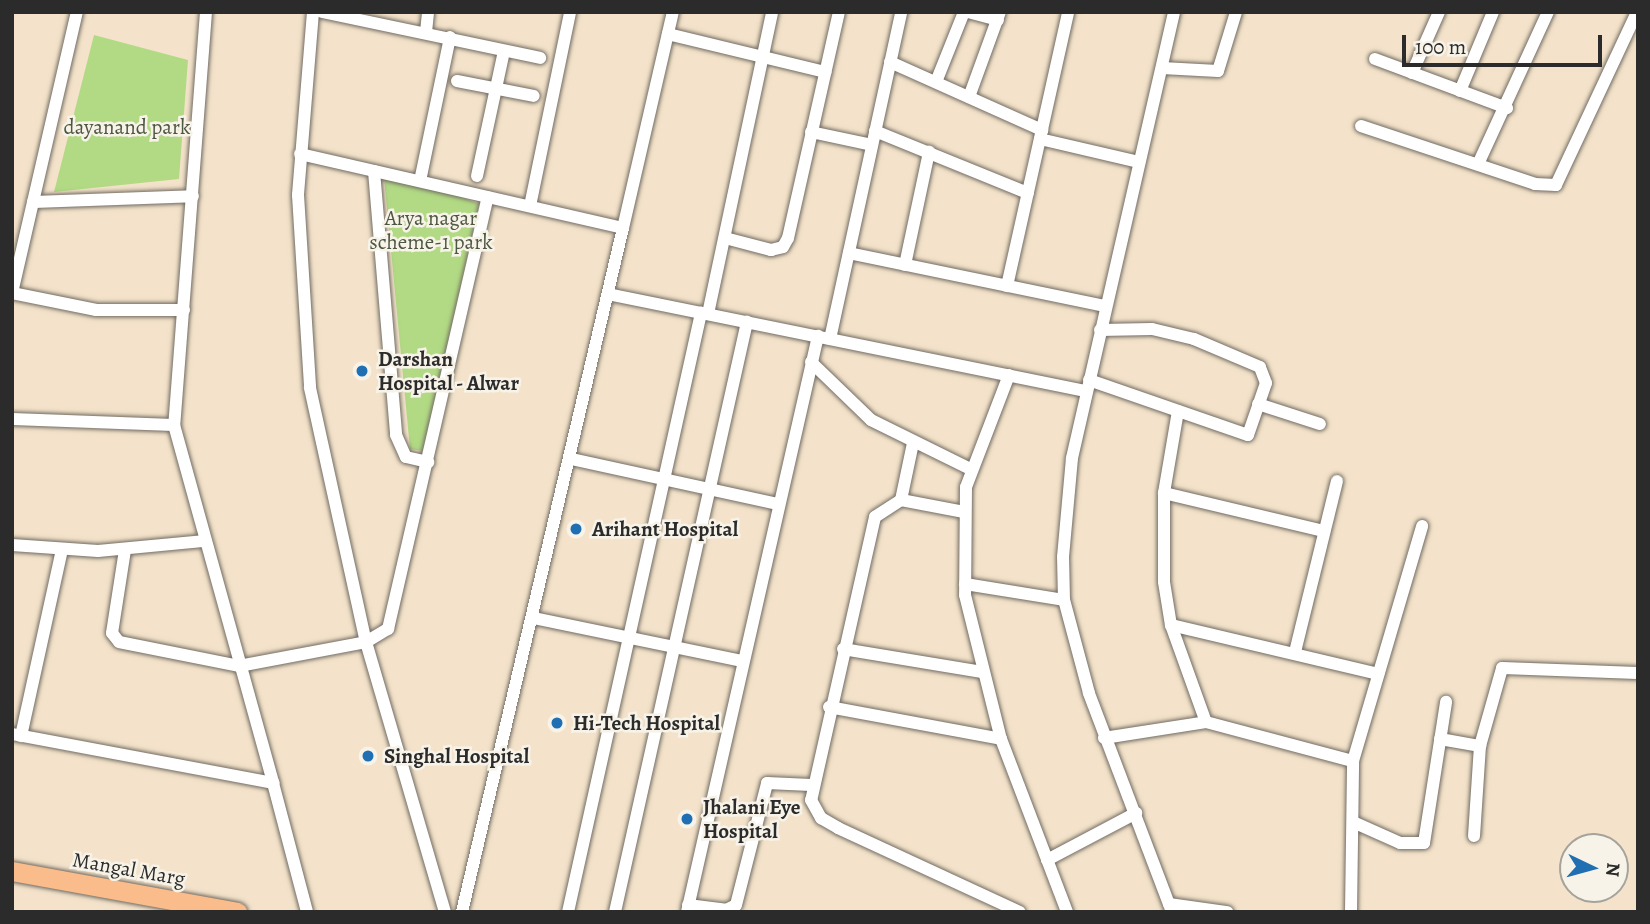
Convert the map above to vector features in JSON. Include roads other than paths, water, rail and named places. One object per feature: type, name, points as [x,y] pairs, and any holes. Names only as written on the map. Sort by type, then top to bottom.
[{"type":"main road","name":"Mangal Marg","points":[[12,871],[237,912]]},
{"type":"main road","name":"Mangal Marg","points":[[12,883],[164,912]]},
{"type":"street","points":[[76,12],[12,293],[96,310],[184,310]]},
{"type":"street","points":[[206,12],[174,425],[202,541],[273,783],[307,912]]},
{"type":"street","points":[[313,12],[300,154],[299,243],[310,387],[366,642],[445,912]]},
{"type":"street","points":[[322,12],[540,58]]},
{"type":"street","points":[[426,32],[428,12]]},
{"type":"street","points":[[530,206],[570,12]]},
{"type":"street","points":[[568,912],[663,480],[725,238],[772,12]]},
{"type":"street","points":[[725,238],[761,250],[783,247],[839,12]]},
{"type":"street","points":[[811,785],[767,783],[736,905],[726,911],[688,908],[811,362],[824,337],[849,253],[901,12]]},
{"type":"street","points":[[936,82],[966,12],[999,16],[969,97]]},
{"type":"street","points":[[1007,286],[1068,12]]},
{"type":"street","points":[[1174,12],[1088,386],[1066,504],[1064,600],[1104,738],[1136,813],[1170,908],[1227,912]]},
{"type":"street","points":[[1162,68],[1218,71],[1236,12]]},
{"type":"street","points":[[1412,73],[1439,12]]},
{"type":"street","points":[[1460,91],[1493,12]]},
{"type":"street","points":[[1479,162],[1507,108],[1548,12]]},
{"type":"street","points":[[1361,126],[1556,185],[1637,12]]},
{"type":"street","points":[[463,912],[571,459],[668,34],[670,13]]},
{"type":"street","points":[[668,34],[825,72]]},
{"type":"street","points":[[420,181],[450,37]]},
{"type":"street","points":[[477,176],[504,51]]},
{"type":"street","points":[[1375,59],[1507,108]]},
{"type":"street","points":[[891,62],[969,97],[1041,134],[1139,162]]},
{"type":"street","points":[[457,81],[534,96]]},
{"type":"street","points":[[875,131],[1028,193]]},
{"type":"street","points":[[811,132],[872,145]]},
{"type":"street","points":[[905,265],[929,152]]},
{"type":"street","points":[[300,154],[623,228]]},
{"type":"street","points":[[374,171],[396,435],[405,457],[428,462]]},
{"type":"street","points":[[33,202],[193,196]]},
{"type":"street","points":[[125,550],[114,638],[239,666],[366,642],[392,622],[488,197]]},
{"type":"street","points":[[849,253],[1106,306]]},
{"type":"street","points":[[608,294],[1009,375],[1088,386],[1178,411],[1248,435],[1265,373],[1251,362],[1169,332],[1100,330]]},
{"type":"street","points":[[615,912],[747,322]]},
{"type":"street","points":[[811,362],[871,420],[970,469]]},
{"type":"street","points":[[1009,375],[970,469],[964,512],[965,584],[982,672],[1001,739],[1067,912]]},
{"type":"street","points":[[1258,404],[1320,424]]},
{"type":"street","points":[[1178,411],[1164,493],[1171,625],[1206,722]]},
{"type":"street","points":[[12,419],[174,425]]},
{"type":"street","points":[[901,500],[913,443]]},
{"type":"street","points":[[571,459],[778,504]]},
{"type":"street","points":[[1295,652],[1338,481]]},
{"type":"street","points":[[1164,493],[1324,531]]},
{"type":"street","points":[[964,512],[901,500],[875,517],[828,707],[811,785],[811,800],[821,818],[1020,912]]},
{"type":"street","points":[[1351,912],[1353,761],[1422,526]]},
{"type":"street","points":[[12,545],[125,550],[202,541]]},
{"type":"street","points":[[62,549],[16,735],[273,783]]},
{"type":"street","points":[[965,584],[1064,600]]},
{"type":"street","points":[[534,618],[742,661]]},
{"type":"street","points":[[1171,625],[1295,652],[1378,674]]},
{"type":"street","points":[[843,649],[982,672]]},
{"type":"street","points":[[1474,836],[1480,746],[1502,667],[1638,673]]},
{"type":"street","points":[[1353,822],[1392,841],[1424,843],[1446,702]]},
{"type":"street","points":[[828,707],[1001,739]]},
{"type":"street","points":[[1104,738],[1206,722],[1353,761]]},
{"type":"street","points":[[1440,739],[1480,746]]},
{"type":"street","points":[[1047,860],[1136,813]]},
{"type":"place","name":"Darshan Hospital - Alwar","points":[[362,371]]},
{"type":"place","name":"Arihant Hospital","points":[[576,529]]},
{"type":"place","name":"Hi-Tech Hospital","points":[[557,723]]},
{"type":"place","name":"Singhal Hospital","points":[[368,756]]},
{"type":"place","name":"Jhalani Eye Hospital","points":[[687,819]]},
{"type":"park label","name":"dayanand park","points":[[127,127]]},
{"type":"park label","name":"Arya nagar scheme-1 park","points":[[431,230]]}]
